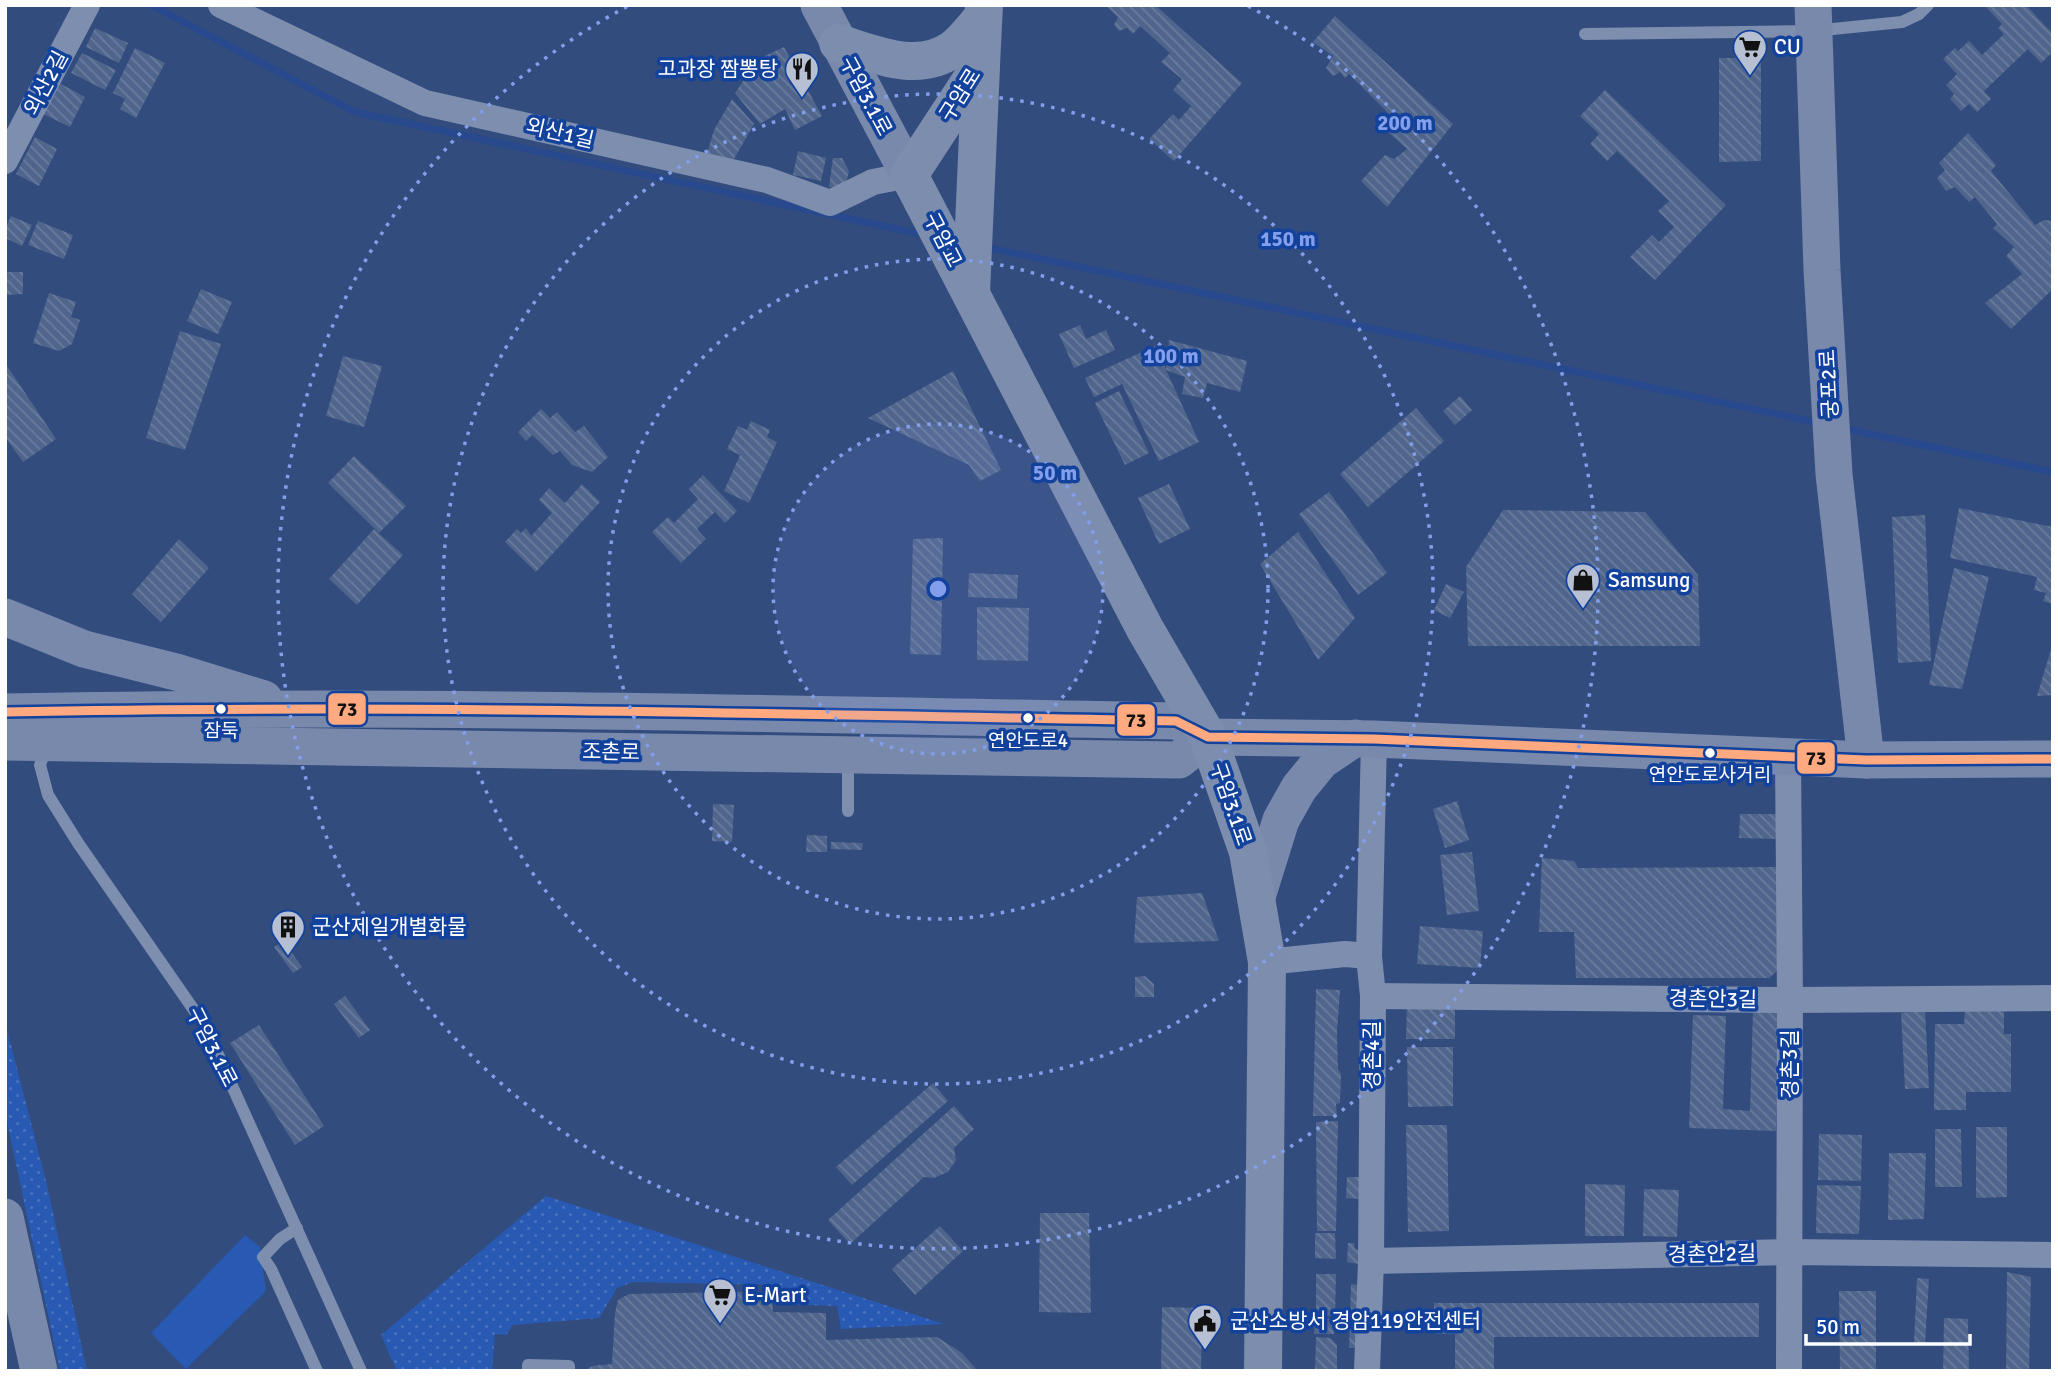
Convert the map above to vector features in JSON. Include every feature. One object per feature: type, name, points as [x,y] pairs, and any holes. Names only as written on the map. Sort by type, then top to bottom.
[{"type":"main road","name":"구암로","points":[[912,180],[981,65],[983,11]]},
{"type":"main road","points":[[838,43],[912,62],[930,59],[953,49],[983,11]]},
{"type":"main road","points":[[971,295],[981,65]]},
{"type":"main road","name":"구암교","points":[[912,180],[971,295]]},
{"type":"main road","name":"구암3.1로","points":[[971,295],[1145,629],[1208,737],[1248,852],[1267,962],[1263,1371]]},
{"type":"street","name":"외산1길","points":[[221,5],[425,103],[767,180],[830,203],[873,183],[912,180]]},
{"type":"street","name":"구암3.1로","points":[[819,5],[912,180]]},
{"type":"street","name":"외산2길","points":[[5,161],[85,6]]},
{"type":"street","name":"궁포2로","points":[[1813,18],[1822,270],[1834,474],[1866,760]]},
{"type":"street","points":[[5,617],[84,649],[176,672],[298,709]]},
{"type":"street","points":[[5,706],[52,727]]},
{"type":"street","name":"조촌로","points":[[7,735],[52,727],[298,709],[647,711],[1176,721],[1208,737],[1365,738],[1788,758],[2053,759]]},
{"type":"street","name":"조촌로","points":[[52,727],[856,755],[1178,760],[1208,737]]},
{"type":"street","points":[[1256,900],[1281,820],[1299,788],[1321,761],[1365,738]]},
{"type":"street","name":"경촌4길","points":[[1365,738],[1369,956],[1373,996],[1371,1261],[1367,1371]]},
{"type":"street","name":"경촌3길","points":[[1788,758],[1788,1371]]},
{"type":"street","points":[[1267,962],[1345,954],[1369,956]]},
{"type":"street","name":"경촌안3길","points":[[1373,996],[1790,1000],[2053,998]]},
{"type":"street","points":[[5,1216],[39,1371]]},
{"type":"street","name":"경촌안2길","points":[[1371,1261],[1790,1252],[2053,1255]]},
{"type":"lane","points":[[1585,34],[1813,18],[1902,22],[1919,14],[1928,5]]},
{"type":"lane","name":"구암3.1로","points":[[52,727],[40,765],[48,795],[78,843],[205,1026],[361,1371]]},
{"type":"lane","points":[[848,811],[848,765],[856,755]]},
{"type":"lane","points":[[297,1228],[280,1239],[263,1257],[317,1371]]},
{"type":"lane","points":[[528,1371],[528,1364],[569,1366],[569,1371]]},
{"type":"shaded area","points":[[5,1022],[47,1185],[87,1371],[60,1371],[5,1112]]},
{"type":"shaded area","points":[[546,1196],[944,1324],[841,1329],[837,1306],[782,1304],[780,1285],[633,1282],[617,1288],[599,1318],[513,1325],[506,1335],[495,1334],[492,1371],[397,1371],[381,1335]]},
{"type":"shaded area","points":[[245,1235],[260,1247],[266,1291],[186,1369],[151,1333]]},
{"type":"building","points":[[1105,5],[1155,5],[1242,83],[1174,161],[1149,139],[1173,114],[1179,120],[1191,106],[1173,90],[1182,79],[1161,62],[1170,53],[1140,26],[1133,34],[1127,28],[1119,31],[1114,25],[1118,17]]},
{"type":"building","points":[[1984,5],[2026,5],[2053,34],[2053,52],[2041,63],[2028,49],[1984,91],[1991,99],[1977,112],[1969,104],[1961,111],[1950,99],[1954,94],[1946,85],[1957,74],[1943,59],[1955,48],[1958,51],[1969,41],[1982,55],[2004,34],[1998,28],[2002,24]]},
{"type":"building","points":[[1335,16],[1453,124],[1387,207],[1361,181],[1385,155],[1394,159],[1407,149],[1388,132],[1396,121],[1349,74],[1345,78],[1340,72],[1333,76],[1326,68],[1333,56],[1313,42]]},
{"type":"building","points":[[95,28],[128,43],[119,63],[86,47]]},
{"type":"building","points":[[784,47],[822,116],[795,130],[785,109],[760,124],[735,93],[758,59]]},
{"type":"building","points":[[135,48],[165,63],[136,118],[120,109],[125,99],[113,93]]},
{"type":"building","points":[[82,53],[116,70],[105,90],[71,73]]},
{"type":"building","points":[[1719,58],[1761,58],[1761,161],[1719,162]]},
{"type":"building","points":[[59,83],[85,97],[70,127],[43,114]]},
{"type":"building","points":[[1605,90],[1726,205],[1655,280],[1630,257],[1652,235],[1659,242],[1674,227],[1658,211],[1669,201],[1617,151],[1607,161],[1590,144],[1599,134],[1580,116]]},
{"type":"building","points":[[732,99],[754,124],[734,159],[706,157],[714,130]]},
{"type":"building","points":[[1968,133],[1996,165],[1991,171],[2035,225],[2044,220],[2053,221],[2053,289],[2011,329],[1985,303],[2022,274],[2006,256],[2014,247],[1993,228],[1997,224],[1975,197],[1969,202],[1955,187],[1946,191],[1937,178],[1945,170],[1939,163]]},
{"type":"building","points":[[35,137],[57,149],[39,186],[16,174]]},
{"type":"building","points":[[798,151],[826,158],[821,181],[793,175]]},
{"type":"building","points":[[833,158],[842,158],[849,171],[845,188],[829,187]]},
{"type":"building","points":[[11,216],[32,225],[22,246],[5,238],[5,229]]},
{"type":"building","points":[[38,221],[73,235],[64,259],[28,245]]},
{"type":"building","points":[[5,272],[23,272],[23,294],[5,295]]},
{"type":"building","points":[[201,289],[232,302],[218,334],[187,321]]},
{"type":"building","points":[[49,293],[76,302],[71,317],[80,320],[72,344],[59,351],[33,343]]},
{"type":"building","points":[[1080,325],[1086,339],[1106,330],[1115,350],[1074,368],[1059,334]]},
{"type":"building","points":[[180,331],[221,344],[185,450],[146,438]]},
{"type":"building","points":[[1169,340],[1247,361],[1240,392],[1207,383],[1203,398],[1182,394],[1185,377],[1166,370]]},
{"type":"building","points":[[1155,346],[1199,442],[1159,461],[1122,384],[1094,397],[1085,378]]},
{"type":"building","points":[[343,356],[382,366],[364,427],[326,416]]},
{"type":"building","points":[[5,363],[56,439],[23,462],[5,437]]},
{"type":"building","points":[[953,371],[1001,470],[980,481],[969,465],[868,418]]},
{"type":"building","points":[[1119,391],[1149,453],[1125,465],[1095,403]]},
{"type":"building","points":[[1460,396],[1472,410],[1455,425],[1443,411]]},
{"type":"building","points":[[1416,408],[1444,441],[1368,507],[1340,474]]},
{"type":"building","points":[[541,409],[550,418],[557,412],[575,432],[584,426],[608,457],[592,472],[572,465],[560,451],[553,455],[532,435],[526,441],[518,432]]},
{"type":"building","points":[[751,421],[770,430],[767,437],[777,442],[749,503],[724,491],[740,455],[727,449],[738,426],[747,430]]},
{"type":"building","points":[[354,456],[406,506],[379,533],[328,483]]},
{"type":"building","points":[[703,475],[737,511],[725,523],[715,512],[697,529],[706,539],[681,563],[652,532],[668,517],[674,523],[698,499],[689,489]]},
{"type":"building","points":[[582,484],[600,502],[536,572],[505,542],[517,529],[521,533],[526,528],[531,536],[552,513],[539,500],[549,488],[565,503]]},
{"type":"building","points":[[1169,484],[1190,529],[1159,544],[1138,498]]},
{"type":"building","points":[[1329,492],[1387,573],[1358,595],[1299,514]]},
{"type":"building","points":[[1959,508],[2053,527],[2053,604],[2043,601],[2046,593],[2034,590],[2037,577],[1950,558]]},
{"type":"building","name":"Samsung","points":[[1503,510],[1645,512],[1698,575],[1700,646],[1468,646],[1466,567]]},
{"type":"building","points":[[1925,515],[1931,661],[1898,663],[1892,517]]},
{"type":"building","points":[[374,529],[403,555],[357,605],[329,579]]},
{"type":"building","points":[[1298,532],[1355,618],[1318,660],[1260,564]]},
{"type":"building","points":[[943,538],[941,655],[910,654],[913,539]]},
{"type":"building","points":[[179,539],[209,568],[161,622],[132,594]]},
{"type":"building","points":[[1954,568],[1989,577],[1962,689],[1929,685]]},
{"type":"building","points":[[969,573],[1018,575],[1017,599],[968,597]]},
{"type":"building","points":[[1446,584],[1464,592],[1450,618],[1434,610]]},
{"type":"building","points":[[977,607],[1029,608],[1028,661],[977,660]]},
{"type":"building","points":[[2052,646],[2053,695],[2037,696]]},
{"type":"building","points":[[1457,801],[1469,840],[1445,848],[1433,809]]},
{"type":"building","points":[[713,804],[734,805],[732,842],[712,841]]},
{"type":"building","points":[[1740,814],[1778,814],[1777,839],[1739,838]]},
{"type":"building","points":[[807,835],[827,836],[827,852],[806,852]]},
{"type":"building","points":[[831,842],[863,843],[862,850],[831,849]]},
{"type":"building","points":[[1472,852],[1479,911],[1447,915],[1440,855]]},
{"type":"building","points":[[1542,858],[1574,861],[1578,868],[1780,867],[1782,967],[1769,978],[1576,978],[1574,932],[1539,932]]},
{"type":"building","points":[[1202,893],[1219,941],[1134,943],[1137,897]]},
{"type":"building","points":[[1420,926],[1483,931],[1480,968],[1417,964]]},
{"type":"building","name":"군산제일개별화물","points":[[283,941],[302,967],[293,973],[274,947]]},
{"type":"building","points":[[1145,976],[1154,984],[1154,997],[1135,997],[1135,977]]},
{"type":"building","points":[[1316,989],[1340,990],[1337,1032],[1338,1069],[1341,1074],[1340,1103],[1336,1104],[1337,1116],[1313,1116]]},
{"type":"building","points":[[345,996],[370,1030],[359,1038],[334,1004]]},
{"type":"building","points":[[1407,1002],[1455,1004],[1455,1039],[1406,1039]]},
{"type":"building","points":[[1753,1009],[1779,1010],[1776,1131],[1689,1128],[1693,1015],[1726,1016],[1723,1109],[1750,1111]]},
{"type":"building","points":[[1965,1009],[2004,1009],[2004,1034],[2011,1034],[2011,1092],[1966,1092],[1966,1110],[1934,1110],[1935,1024],[1964,1024]]},
{"type":"building","points":[[1925,1011],[1929,1088],[1905,1089],[1901,1013]]},
{"type":"building","points":[[259,1025],[324,1126],[295,1145],[230,1043]]},
{"type":"building","points":[[1407,1047],[1453,1047],[1453,1106],[1408,1107]]},
{"type":"building","points":[[933,1083],[948,1101],[852,1185],[836,1167]]},
{"type":"building","points":[[954,1106],[974,1129],[954,1148],[956,1160],[948,1172],[934,1178],[924,1177],[850,1244],[828,1220]]},
{"type":"building","points":[[1338,1121],[1336,1231],[1317,1231],[1316,1122]]},
{"type":"building","points":[[1406,1125],[1447,1125],[1449,1231],[1408,1232]]},
{"type":"building","points":[[1976,1127],[2007,1127],[2007,1197],[1976,1198]]},
{"type":"building","points":[[1935,1129],[1961,1129],[1962,1187],[1935,1187]]},
{"type":"building","points":[[1819,1134],[1862,1135],[1861,1181],[1818,1180]]},
{"type":"building","points":[[1889,1153],[1926,1153],[1924,1219],[1888,1220]]},
{"type":"building","points":[[1347,1177],[1362,1177],[1359,1199],[1346,1198]]},
{"type":"building","points":[[1585,1184],[1625,1185],[1624,1236],[1585,1236]]},
{"type":"building","points":[[1817,1185],[1861,1186],[1859,1234],[1816,1233]]},
{"type":"building","points":[[1644,1189],[1679,1190],[1677,1237],[1643,1236]]},
{"type":"building","points":[[1040,1213],[1089,1213],[1091,1313],[1039,1312]]},
{"type":"building","points":[[940,1226],[963,1251],[915,1295],[892,1269]]},
{"type":"building","points":[[1315,1233],[1335,1233],[1336,1259],[1315,1258]]},
{"type":"building","points":[[1348,1243],[1354,1243],[1355,1249],[1359,1250],[1358,1264],[1347,1262]]},
{"type":"building","points":[[2007,1272],[2031,1277],[2029,1371],[2006,1371]]},
{"type":"building","points":[[1316,1274],[1336,1274],[1335,1316],[1316,1315]]},
{"type":"building","points":[[1917,1278],[1929,1279],[1925,1344],[1914,1343]]},
{"type":"building","points":[[1351,1284],[1358,1285],[1358,1348],[1349,1348]]},
{"type":"building","name":"E-Mart","points":[[772,1291],[773,1312],[826,1313],[826,1340],[937,1337],[962,1353],[978,1371],[585,1371],[592,1366],[612,1364],[618,1300],[629,1294]]},
{"type":"building","points":[[1839,1291],[1876,1291],[1876,1371],[1840,1371]]},
{"type":"building","points":[[1434,1303],[1759,1303],[1759,1337],[1494,1337],[1494,1371],[1455,1371],[1455,1334],[1434,1334]]},
{"type":"building","points":[[1162,1307],[1202,1308],[1201,1371],[1161,1371]]},
{"type":"building","points":[[1315,1318],[1334,1319],[1334,1334],[1314,1334]]},
{"type":"building","points":[[1944,1318],[1968,1319],[1969,1371],[1943,1371]]},
{"type":"building","points":[[1316,1337],[1330,1338],[1337,1345],[1337,1371],[1315,1371]]},
{"type":"waterway","points":[[151,5],[355,112],[925,235]]},
{"type":"waterway","points":[[985,247],[1819,423]]},
{"type":"waterway","points":[[1841,428],[2053,472]]},
{"type":"transit line","name":"73","points":[[5,712],[444,709],[1176,721],[1208,737],[1374,739],[1866,760],[2053,759]]},
{"type":"place","name":"CU","points":[[1750,77]]},
{"type":"place","name":"고과장 짬뽕탕","points":[[802,99]]},
{"type":"place","name":"Samsung","points":[[1583,610]]},
{"type":"place","name":"잠둑","points":[[221,709]]},
{"type":"place","name":"연안도로4","points":[[1028,718]]},
{"type":"place","name":"연안도로사거리","points":[[1710,753]]},
{"type":"place","name":"군산제일개별화물","points":[[288,957]]},
{"type":"place","name":"E-Mart","points":[[720,1325]]},
{"type":"place","name":"군산소방서 경암119안전센터","points":[[1205,1351]]}]
